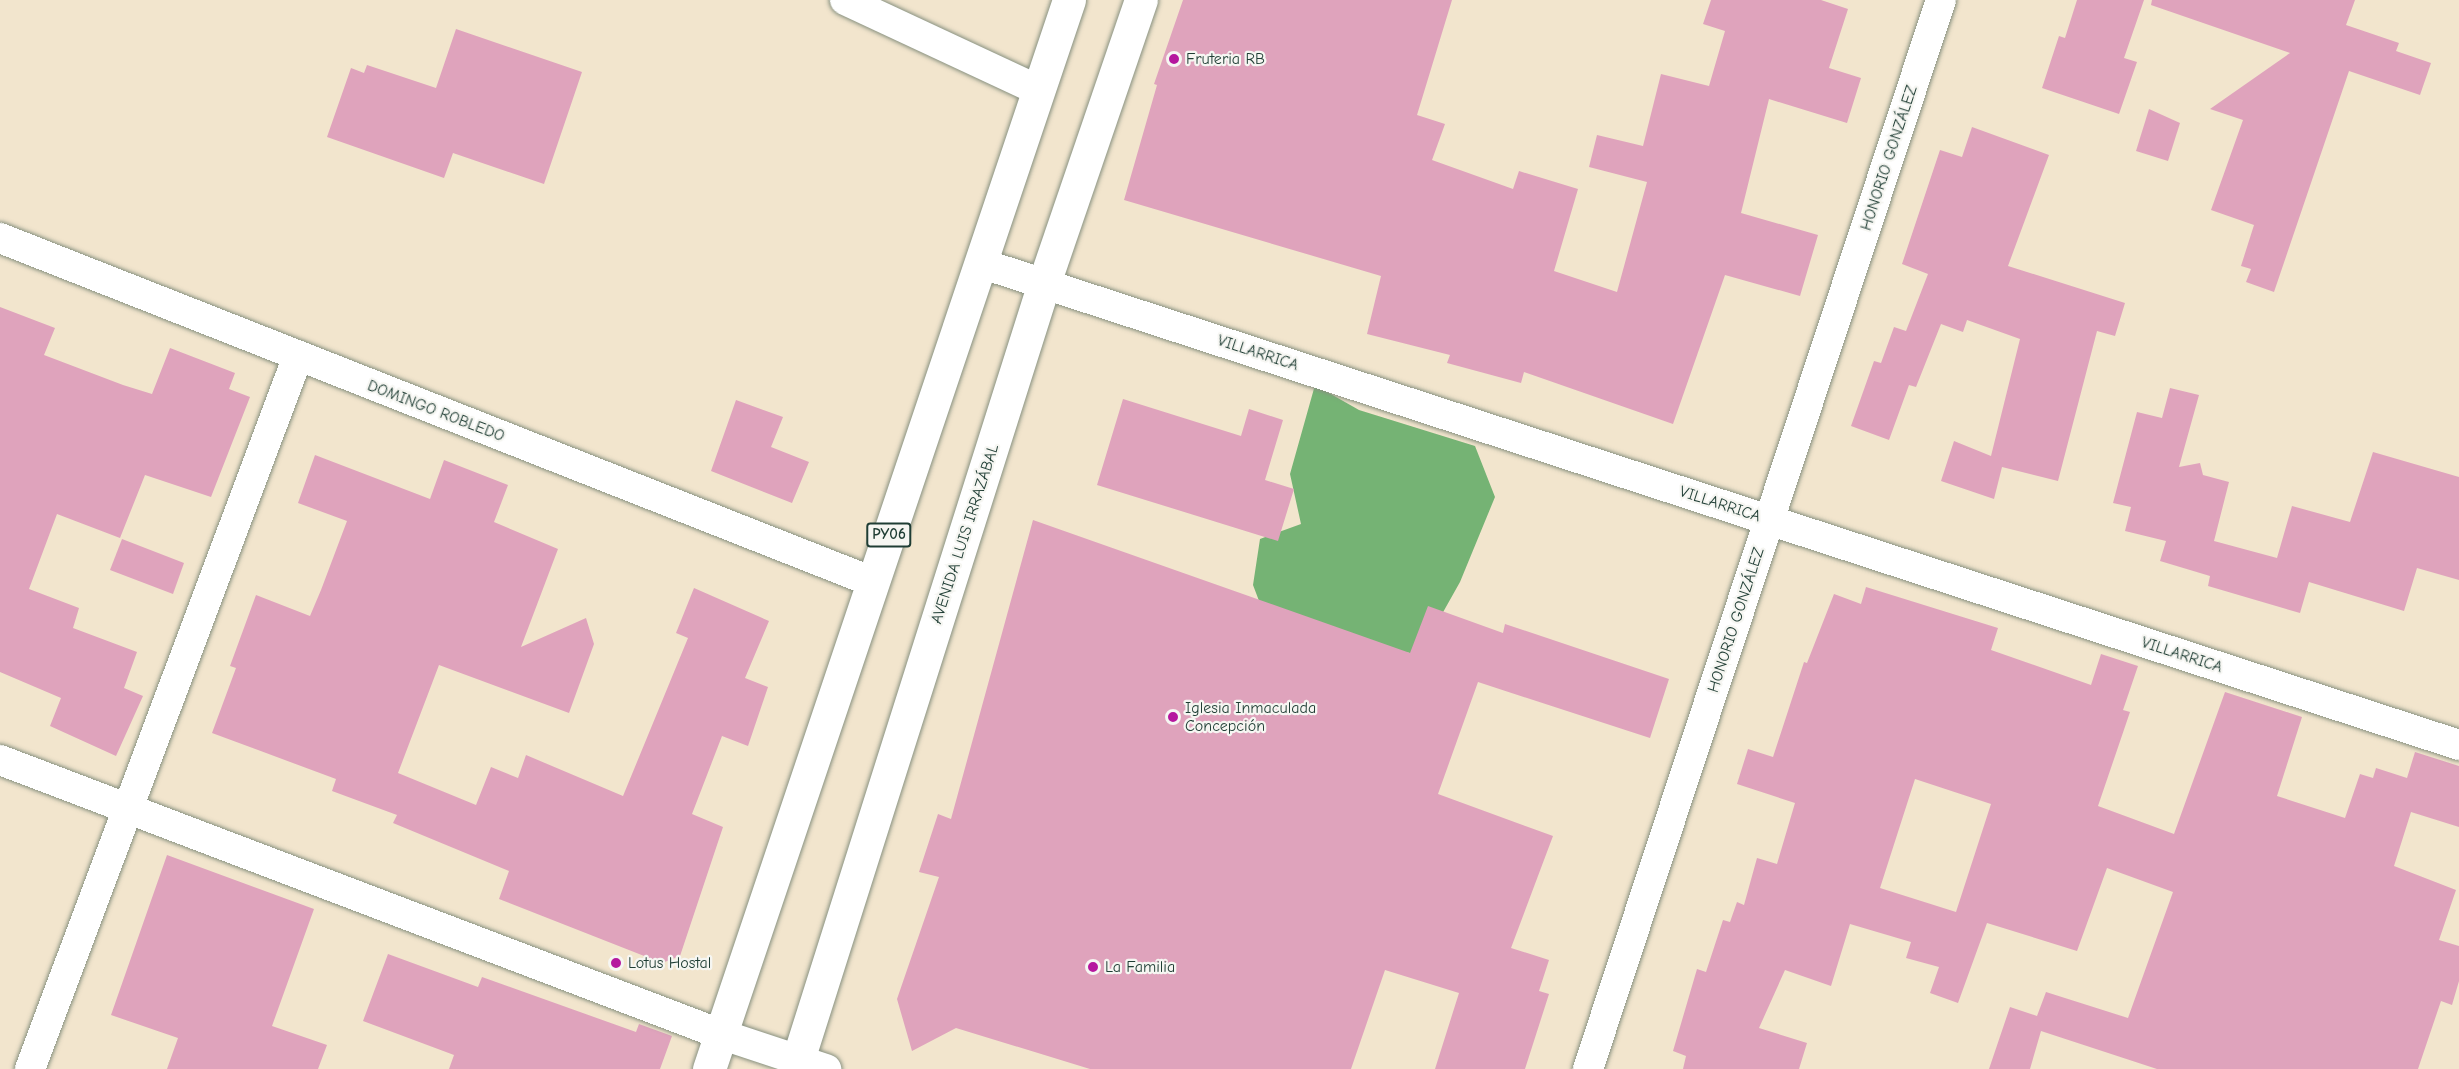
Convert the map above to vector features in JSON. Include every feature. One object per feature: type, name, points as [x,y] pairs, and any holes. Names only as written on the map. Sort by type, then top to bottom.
[{"type":"highway","name":"PY06","points":[[709,1069],[1069,0]]},
{"type":"highway","name":"AVENIDA LUIS IRRAZÁBAL","points":[[806,1066],[1044,284],[1141,0]]},
{"type":"street","points":[[845,0],[1038,90]]},
{"type":"street","name":"HONORIO GONZÁLEZ","points":[[1588,1069],[1941,0]]},
{"type":"street","name":"DOMINGO ROBLEDO","points":[[0,238],[873,582]]},
{"type":"street","name":"VILLARRICA","points":[[980,263],[2459,745]]},
{"type":"street","points":[[30,1069],[124,809],[298,356]]},
{"type":"street","points":[[0,760],[806,1066]]},
{"type":"green space","points":[[1315,385],[1359,410],[1475,446],[1495,497],[1460,582],[1419,655],[1267,622],[1253,585],[1260,539],[1301,524],[1290,474]]},
{"type":"building","points":[[1183,0],[1452,0],[1417,115],[1445,124],[1432,160],[1513,189],[1519,171],[1578,189],[1554,271],[1617,292],[1647,182],[1589,167],[1597,135],[1643,146],[1661,74],[1709,86],[1725,31],[1703,24],[1711,0],[1821,0],[1848,9],[1829,68],[1861,78],[1847,123],[1769,99],[1741,213],[1818,235],[1800,296],[1725,275],[1673,424],[1524,372],[1521,383],[1447,363],[1450,355],[1367,334],[1381,276],[1124,200],[1157,85],[1154,84]]},
{"type":"building","points":[[2077,0],[2144,0],[2124,58],[2137,62],[2119,114],[2042,88],[2059,36],[2065,38]]},
{"type":"building","points":[[2152,0],[2355,0],[2346,25],[2399,43],[2396,51],[2431,63],[2420,95],[2349,71],[2274,292],[2246,282],[2251,269],[2241,266],[2254,225],[2211,210],[2243,120],[2210,109],[2290,53],[2151,5]]},
{"type":"building","points":[[456,29],[582,72],[544,184],[453,153],[444,178],[327,137],[351,68],[364,73],[367,65],[436,88]]},
{"type":"building","points":[[2149,109],[2180,123],[2168,161],[2136,151]]},
{"type":"building","points":[[1972,127],[2049,155],[2008,266],[2125,303],[2115,336],[2097,331],[2058,481],[2002,467],[1994,499],[1941,481],[1954,441],[1991,456],[2020,339],[1967,320],[1963,332],[1941,324],[1916,387],[1909,385],[1889,440],[1851,426],[1874,361],[1881,363],[1894,327],[1906,331],[1928,274],[1902,264],[1940,150],[1962,157]]},
{"type":"building","points":[[0,307],[55,328],[44,355],[123,385],[152,394],[170,348],[235,373],[229,389],[250,397],[211,497],[145,475],[120,538],[57,514],[29,589],[79,608],[73,628],[137,652],[124,688],[143,696],[116,756],[50,726],[61,698],[0,672]]},
{"type":"building","points":[[2170,388],[2199,395],[2179,467],[2200,463],[2203,475],[2229,482],[2214,541],[2277,558],[2292,506],[2350,522],[2373,452],[2459,477],[2459,580],[2417,568],[2404,611],[2309,582],[2300,613],[2208,586],[2210,576],[2160,561],[2166,541],[2125,531],[2131,507],[2113,503],[2137,412],[2162,418]]},
{"type":"building","points":[[1123,399],[1241,436],[1249,409],[1283,420],[1265,480],[1294,489],[1278,541],[1097,485]]},
{"type":"building","points":[[736,400],[783,417],[771,447],[809,462],[792,503],[711,471]]},
{"type":"building","points":[[315,455],[430,499],[444,460],[508,485],[494,522],[558,549],[521,647],[586,618],[594,644],[569,713],[439,665],[398,773],[476,805],[491,767],[518,778],[526,755],[623,796],[688,638],[676,633],[694,588],[769,621],[745,678],[768,687],[748,746],[722,736],[692,814],[723,827],[680,956],[662,963],[499,899],[509,871],[393,823],[397,815],[332,791],[336,779],[212,733],[236,668],[230,666],[256,595],[310,616],[347,521],[298,503]]},
{"type":"building","points":[[1033,520],[1410,653],[1428,606],[1503,633],[1505,624],[1669,679],[1650,738],[1478,682],[1438,794],[1553,836],[1511,948],[1549,960],[1539,991],[1549,994],[1525,1069],[1435,1069],[1459,993],[1385,970],[1351,1069],[1090,1069],[956,1028],[912,1051],[897,999],[939,877],[919,872],[938,814],[951,819]]},
{"type":"building","points":[[122,539],[184,563],[173,594],[110,570]]},
{"type":"building","points":[[1866,587],[1998,628],[1991,650],[2091,685],[2101,654],[2138,666],[2123,710],[2130,712],[2098,806],[2174,834],[2225,692],[2302,717],[2277,796],[2345,818],[2360,774],[2373,778],[2376,768],[2407,778],[2415,752],[2459,766],[2459,827],[2411,812],[2394,866],[2456,890],[2439,940],[2459,946],[2459,981],[2452,1005],[2441,1001],[2418,1069],[2157,1069],[2041,1031],[2030,1069],[1989,1069],[2010,1007],[2037,1016],[2046,992],[2128,1018],[2173,892],[2107,868],[2077,951],[1987,923],[1958,1003],[1930,993],[1939,967],[1906,958],[1911,942],[1850,924],[1831,986],[1785,970],[1759,1028],[1807,1043],[1799,1069],[1683,1069],[1686,1056],[1673,1051],[1697,969],[1706,972],[1723,920],[1730,922],[1737,902],[1744,905],[1757,858],[1777,864],[1795,803],[1737,784],[1748,749],[1773,757],[1804,662],[1807,663],[1834,594],[1861,604]],"holes":[[[1915,779],[1991,804],[1956,912],[1880,888]]]},
{"type":"building","points":[[167,855],[314,909],[272,1026],[327,1045],[318,1069],[167,1069],[178,1038],[111,1015]]},
{"type":"building","points":[[388,954],[478,987],[482,977],[636,1032],[639,1024],[672,1036],[660,1069],[449,1069],[454,1055],[363,1021]]},
{"type":"place","name":"Fruteria RB","points":[[1174,59]]},
{"type":"place","name":"Iglesia Inmaculada Concepción","points":[[1173,717]]},
{"type":"place","name":"Lotus Hostal","points":[[616,963]]},
{"type":"place","name":"La Familia","points":[[1093,967]]}]
